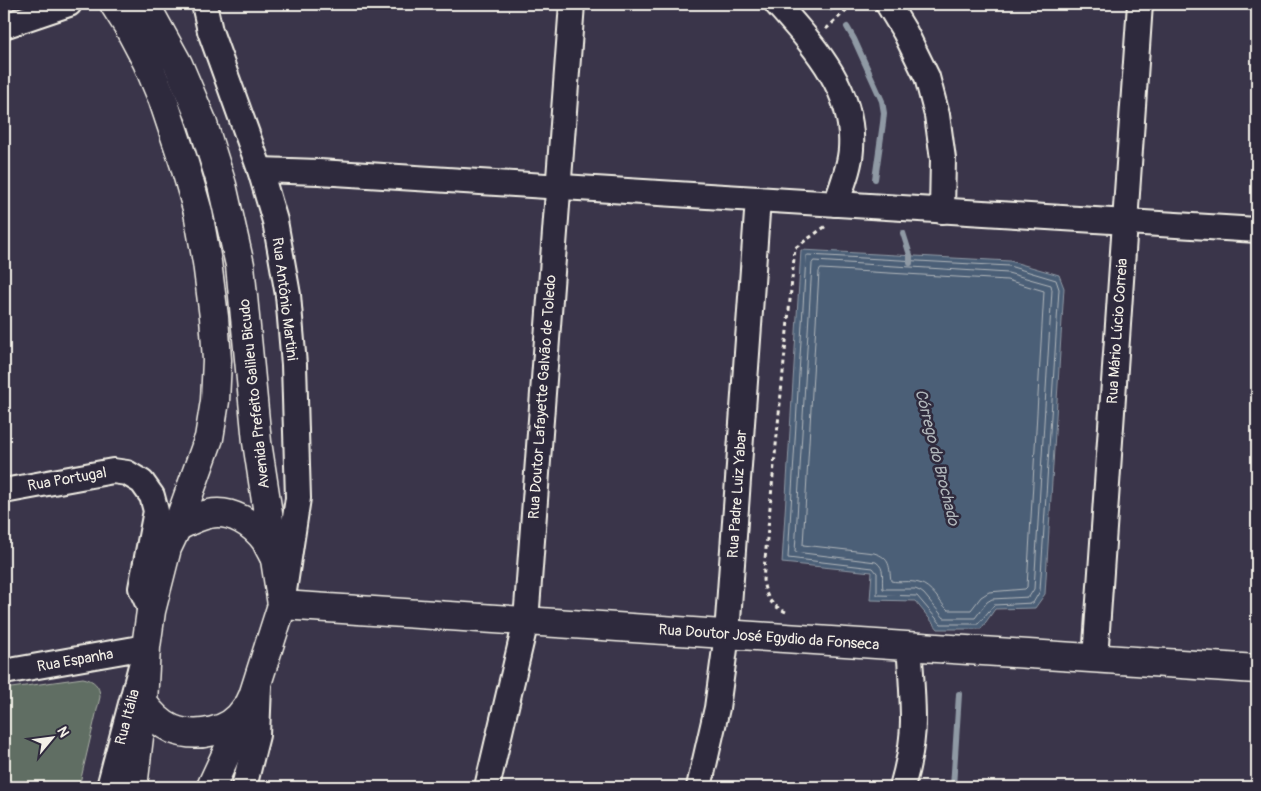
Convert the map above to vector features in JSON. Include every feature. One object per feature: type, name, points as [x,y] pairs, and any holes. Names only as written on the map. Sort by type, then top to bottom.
[{"type":"main road","points":[[114,4],[147,62],[163,100],[184,163],[198,212],[208,271],[217,360],[215,401],[209,438],[177,527],[167,548],[150,611],[134,787]]},
{"type":"main road","name":"Avenida Prefeito Galileu Bicudo","points":[[145,4],[178,64],[202,121],[222,185],[240,265],[257,442],[282,606],[256,686],[211,787]]},
{"type":"main road","points":[[177,527],[211,513],[226,513],[244,520],[256,530],[275,559]]},
{"type":"main road","name":"Rua Doutor José Egydio da Fonseca","points":[[282,606],[1257,669]]},
{"type":"main road","points":[[143,703],[155,718],[172,729],[191,734],[210,732],[228,725],[243,712],[256,686]]},
{"type":"street","points":[[4,26],[69,4]]},
{"type":"street","name":"Rua Antônio Martini","points":[[204,4],[210,31],[260,170],[275,221],[288,295],[294,365],[298,498],[282,606]]},
{"type":"street","name":"Rua Doutor Lafayette Galvão de Toledo","points":[[487,787],[526,621],[572,4]]},
{"type":"street","points":[[777,4],[811,42],[823,59],[845,101],[852,148],[846,205]]},
{"type":"street","points":[[888,4],[905,32],[927,77],[937,115],[943,159],[942,211]]},
{"type":"street","name":"Rua Mário Lúcio Correia","points":[[1094,658],[1140,4]]},
{"type":"street","points":[[260,170],[319,172],[1257,230]]},
{"type":"street","name":"Rua Padre Luiz Yabar","points":[[699,787],[717,708],[727,634],[758,199]]},
{"type":"street","name":"Rua Portugal","points":[[4,491],[113,471],[127,473],[142,482],[152,496],[156,511],[141,588],[150,611]]},
{"type":"street","points":[[902,787],[911,750],[913,723],[909,646]]},
{"type":"street","name":"Rua Espanha","points":[[4,672],[146,647]]},
{"type":"street","name":"Rua Itália","points":[[109,787],[146,647]]},
{"type":"street","points":[[244,787],[258,734],[256,686]]},
{"type":"path","points":[[811,42],[853,4]]},
{"type":"path","points":[[789,613],[773,605],[766,593],[763,580],[795,248],[846,205]]},
{"type":"green space","points":[[83,678],[96,684],[100,697],[79,787],[4,787],[4,689]]},
{"type":"water","points":[[801,250],[1010,261],[1059,275],[1064,288],[1045,594],[1035,608],[995,609],[981,629],[938,629],[915,601],[870,600],[872,572],[782,563]]},
{"type":"waterway","name":"Córrego do Brochado","points":[[827,4],[831,8]]},
{"type":"waterway","name":"Córrego do Brochado","points":[[847,27],[882,101],[884,113],[875,179]]},
{"type":"waterway","name":"Córrego do Brochado","points":[[903,233],[910,255],[910,263]]},
{"type":"waterway","name":"Córrego do Brochado","points":[[953,787],[959,694]]}]
